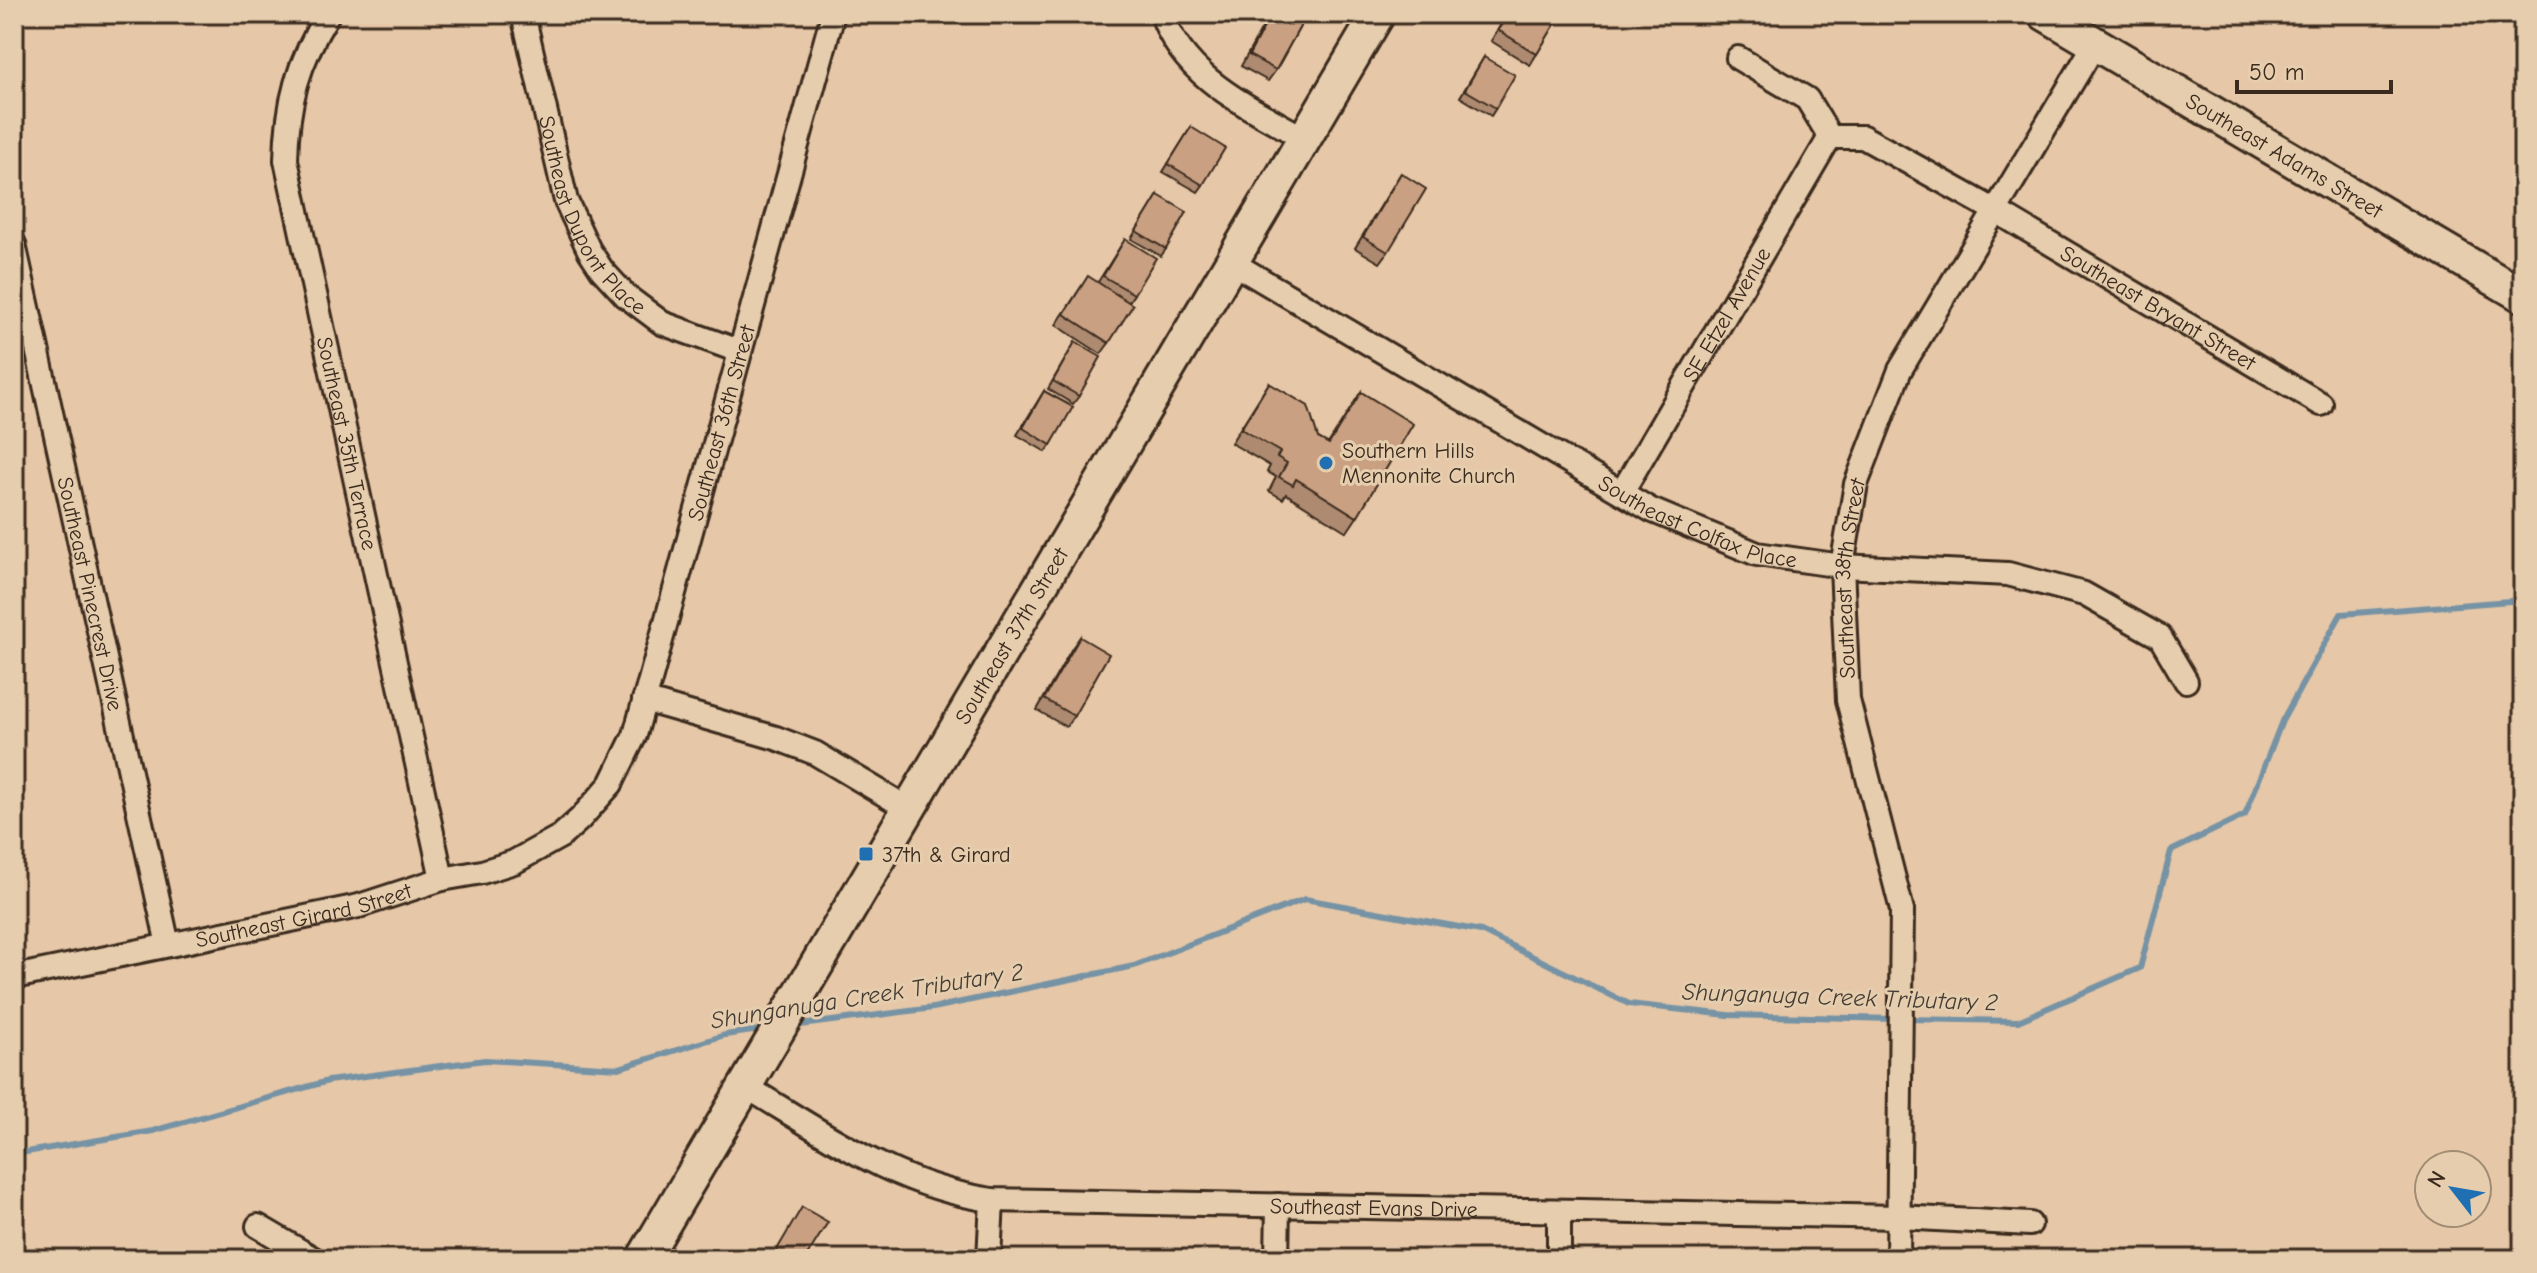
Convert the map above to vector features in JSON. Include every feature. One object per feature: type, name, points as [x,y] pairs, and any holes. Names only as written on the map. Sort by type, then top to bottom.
[{"type":"main road","name":"Southeast 37th Street","points":[[643,1259],[1378,14]]},
{"type":"main road","name":"Southeast Adams Street","points":[[2045,14],[2523,296]]},
{"type":"street","name":"Southeast 35th Terrace","points":[[328,14],[309,47],[291,97],[286,160],[442,879]]},
{"type":"street","name":"Southeast Dupont Place","points":[[523,14],[566,201],[589,250],[602,270],[626,296],[662,323],[739,351]]},
{"type":"street","name":"Southeast 36th Street","points":[[580,819],[611,784],[635,735],[833,14]]},
{"type":"street","points":[[1162,14],[1188,62],[1209,82],[1305,139]]},
{"type":"street","name":"Southeast 38th Street","points":[[1898,1259],[1902,910],[1848,700],[1842,566],[1856,484],[1900,370],[2095,44]]},
{"type":"street","points":[[1738,58],[1807,99],[1830,137]]},
{"type":"street","name":"Southeast Bryant Street","points":[[1830,137],[1863,137],[1996,211],[2321,404]]},
{"type":"street","name":"SE Etzel Avenue","points":[[1622,492],[1830,137]]},
{"type":"street","name":"Southeast Pinecrest Drive","points":[[14,244],[168,945]]},
{"type":"street","name":"Southeast Colfax Place","points":[[1231,262],[1651,510],[1757,554],[1842,566],[2008,574],[2084,594],[2160,637],[2186,681]]},
{"type":"street","points":[[644,700],[776,738],[815,753],[909,809]]},
{"type":"street","name":"Southeast Girard Street","points":[[14,977],[359,906],[442,879],[482,872],[514,862],[561,836],[580,819]]},
{"type":"street","name":"Southeast Evans Drive","points":[[749,1079],[861,1156],[902,1176],[940,1189],[992,1200],[1899,1217],[2030,1224]]},
{"type":"street","points":[[989,1259],[992,1200]]},
{"type":"street","points":[[1277,1259],[1278,1205]]},
{"type":"street","points":[[1559,1212],[1559,1259]]},
{"type":"street","points":[[258,1226],[314,1259]]},
{"type":"building","points":[[1271,14],[1307,14],[1276,70],[1249,55]]},
{"type":"building","points":[[1508,14],[1561,14],[1537,54],[1498,30]]},
{"type":"building","points":[[1484,57],[1515,75],[1496,108],[1465,90]]},
{"type":"building","points":[[1191,127],[1225,148],[1203,185],[1168,164]]},
{"type":"building","points":[[1401,173],[1426,189],[1388,252],[1363,237]]},
{"type":"building","points":[[1158,195],[1187,212],[1166,249],[1136,231]]},
{"type":"building","points":[[1125,239],[1156,258],[1134,294],[1103,276]]},
{"type":"building","points":[[1088,276],[1133,305],[1109,343],[1064,314]]},
{"type":"building","points":[[1075,342],[1101,357],[1079,396],[1053,381]]},
{"type":"building","name":"Southern Hills Mennonite Church","points":[[1269,383],[1308,406],[1318,438],[1329,444],[1361,392],[1413,424],[1357,517],[1296,479],[1293,485],[1279,477],[1287,463],[1277,457],[1280,452],[1241,429]]},
{"type":"building","points":[[1044,391],[1073,407],[1051,445],[1023,428]]},
{"type":"building","points":[[1080,637],[1109,654],[1074,716],[1044,699]]},
{"type":"building","points":[[802,1207],[828,1222],[805,1259],[772,1258]]},
{"type":"building","points":[[1332,1252],[1369,1252],[1369,1259],[1332,1259]]},
{"type":"waterway","name":"Shunganuga Creek Tributary 2","points":[[1906,1019],[2018,1021],[2140,968],[2171,851],[2245,815],[2282,721],[2341,614],[2523,600]]},
{"type":"waterway","name":"Shunganuga Creek Tributary 2","points":[[793,1026],[933,1008],[1134,966],[1305,899],[1481,931],[1629,1004],[1728,1015],[1895,1019]]},
{"type":"waterway","name":"Shunganuga Creek Tributary 2","points":[[14,1154],[153,1131],[328,1081],[485,1060],[619,1068],[725,1035],[766,1029]]},
{"type":"place","name":"Southern Hills Mennonite Church","points":[[1326,463]]},
{"type":"place","name":"37th & Girard","points":[[866,854]]}]
